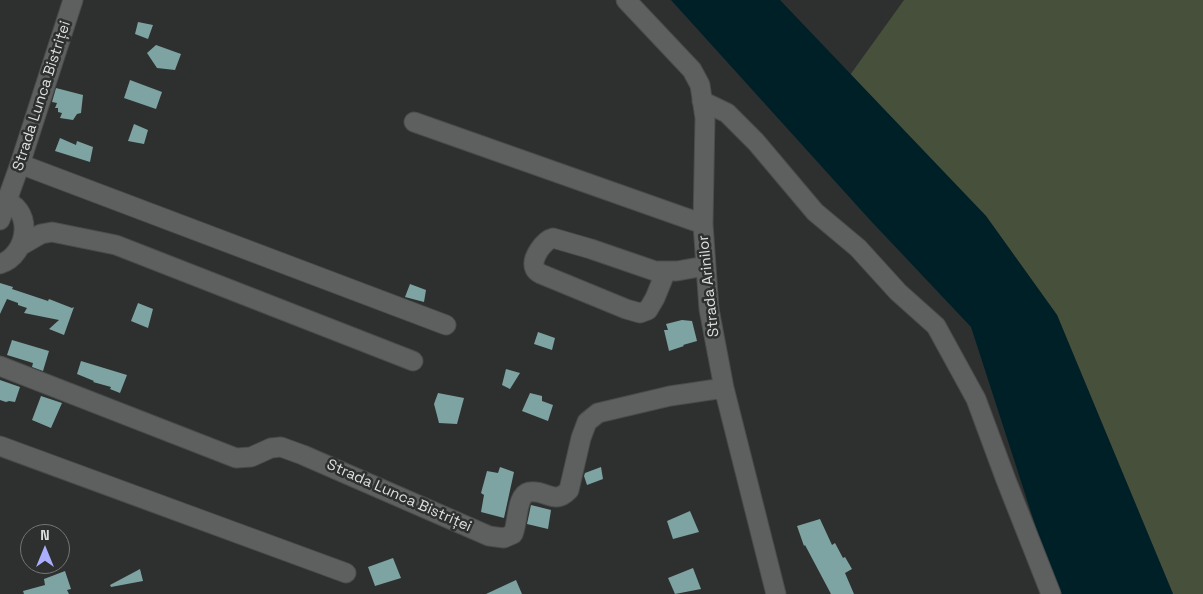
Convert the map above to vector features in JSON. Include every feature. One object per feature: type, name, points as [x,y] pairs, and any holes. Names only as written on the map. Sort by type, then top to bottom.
[{"type":"street","name":"Strada Lunca Bistriței","points":[[0,220],[4,200],[20,164],[72,0]]},
{"type":"street","name":"Strada Arinilor","points":[[626,0],[692,70],[700,85],[705,118],[702,224],[709,310],[724,388],[776,594]]},
{"type":"street","points":[[702,101],[728,114],[756,142],[815,212],[858,248],[898,292],[936,326],[976,399],[1051,594]]},
{"type":"street","points":[[414,122],[702,224]]},
{"type":"street","points":[[20,164],[446,325]]},
{"type":"street","points":[[4,200],[19,210],[23,219],[25,229],[22,245]]},
{"type":"street","points":[[0,264],[7,262],[13,257],[22,245],[41,234],[52,232],[116,245],[413,361]]},
{"type":"street","points":[[666,271],[648,310],[640,313],[541,274],[535,270],[534,265],[537,254],[542,246],[548,239],[553,238],[655,271],[666,271],[677,271],[706,266]]},
{"type":"street","name":"Strada Lunca Bistriței","points":[[0,366],[236,458],[251,457],[272,448],[281,447],[489,536],[504,538],[513,534],[519,502],[524,495],[529,492],[556,497],[564,495],[569,490],[581,438],[587,422],[598,413],[670,396],[724,388]]},
{"type":"street","points":[[0,446],[346,573]]},
{"type":"green space","points":[[904,0],[1203,0],[1203,594],[1173,594],[1057,315],[986,216],[850,75]]},
{"type":"water","points":[[671,0],[780,0],[986,216],[1057,315],[1173,594],[1059,594],[971,327],[870,220]]},
{"type":"building","points":[[138,22],[153,25],[148,39],[135,34]]},
{"type":"building","points":[[156,45],[181,54],[175,70],[157,68],[147,53]]},
{"type":"building","points":[[130,80],[162,92],[156,109],[124,98]]},
{"type":"building","points":[[56,88],[83,95],[81,113],[77,114],[73,120],[60,118],[62,113],[58,112],[58,108],[55,108],[57,103],[52,102]]},
{"type":"building","points":[[134,124],[148,130],[144,144],[128,141]]},
{"type":"building","points":[[60,138],[76,145],[77,141],[93,147],[90,162],[55,151]]},
{"type":"building","points":[[0,283],[48,301],[49,299],[72,308],[74,307],[64,335],[49,329],[59,320],[24,313],[27,308],[7,299],[0,314]]},
{"type":"building","points":[[410,284],[426,290],[424,302],[405,297]]},
{"type":"building","points":[[138,303],[153,309],[148,328],[131,321]]},
{"type":"building","points":[[682,320],[692,321],[697,341],[669,351],[664,330],[668,330],[666,324]]},
{"type":"building","points":[[538,332],[555,338],[552,350],[534,344]]},
{"type":"building","points":[[12,340],[49,351],[43,371],[32,367],[33,363],[7,355]]},
{"type":"building","points":[[81,361],[127,375],[120,393],[110,389],[111,387],[93,382],[77,374]]},
{"type":"building","points":[[506,369],[520,373],[510,389],[502,385]]},
{"type":"building","points":[[0,380],[20,387],[15,402],[0,400]]},
{"type":"building","points":[[438,393],[464,398],[457,424],[439,423],[434,404]]},
{"type":"building","points":[[530,393],[542,396],[542,401],[553,405],[548,421],[522,411]]},
{"type":"building","points":[[41,396],[62,403],[51,428],[32,420]]},
{"type":"building","points":[[500,467],[514,472],[504,518],[481,512],[484,495],[481,493],[487,471],[498,473]]},
{"type":"building","points":[[601,467],[603,479],[587,485],[585,473]]},
{"type":"building","points":[[531,505],[551,510],[548,529],[527,524]]},
{"type":"building","points":[[690,511],[699,532],[673,539],[667,521]]},
{"type":"building","points":[[820,519],[832,545],[835,543],[843,558],[845,557],[852,569],[845,573],[854,594],[831,594],[804,546],[797,526]]},
{"type":"building","points":[[393,558],[401,578],[375,586],[368,567]]},
{"type":"building","points":[[693,568],[701,589],[675,594],[668,578]]},
{"type":"building","points":[[140,569],[143,581],[111,587],[110,585]]},
{"type":"building","points":[[57,574],[66,574],[71,589],[67,590],[69,594],[24,594],[23,591],[45,585],[44,579]]},
{"type":"building","points":[[516,580],[522,594],[486,594]]}]
